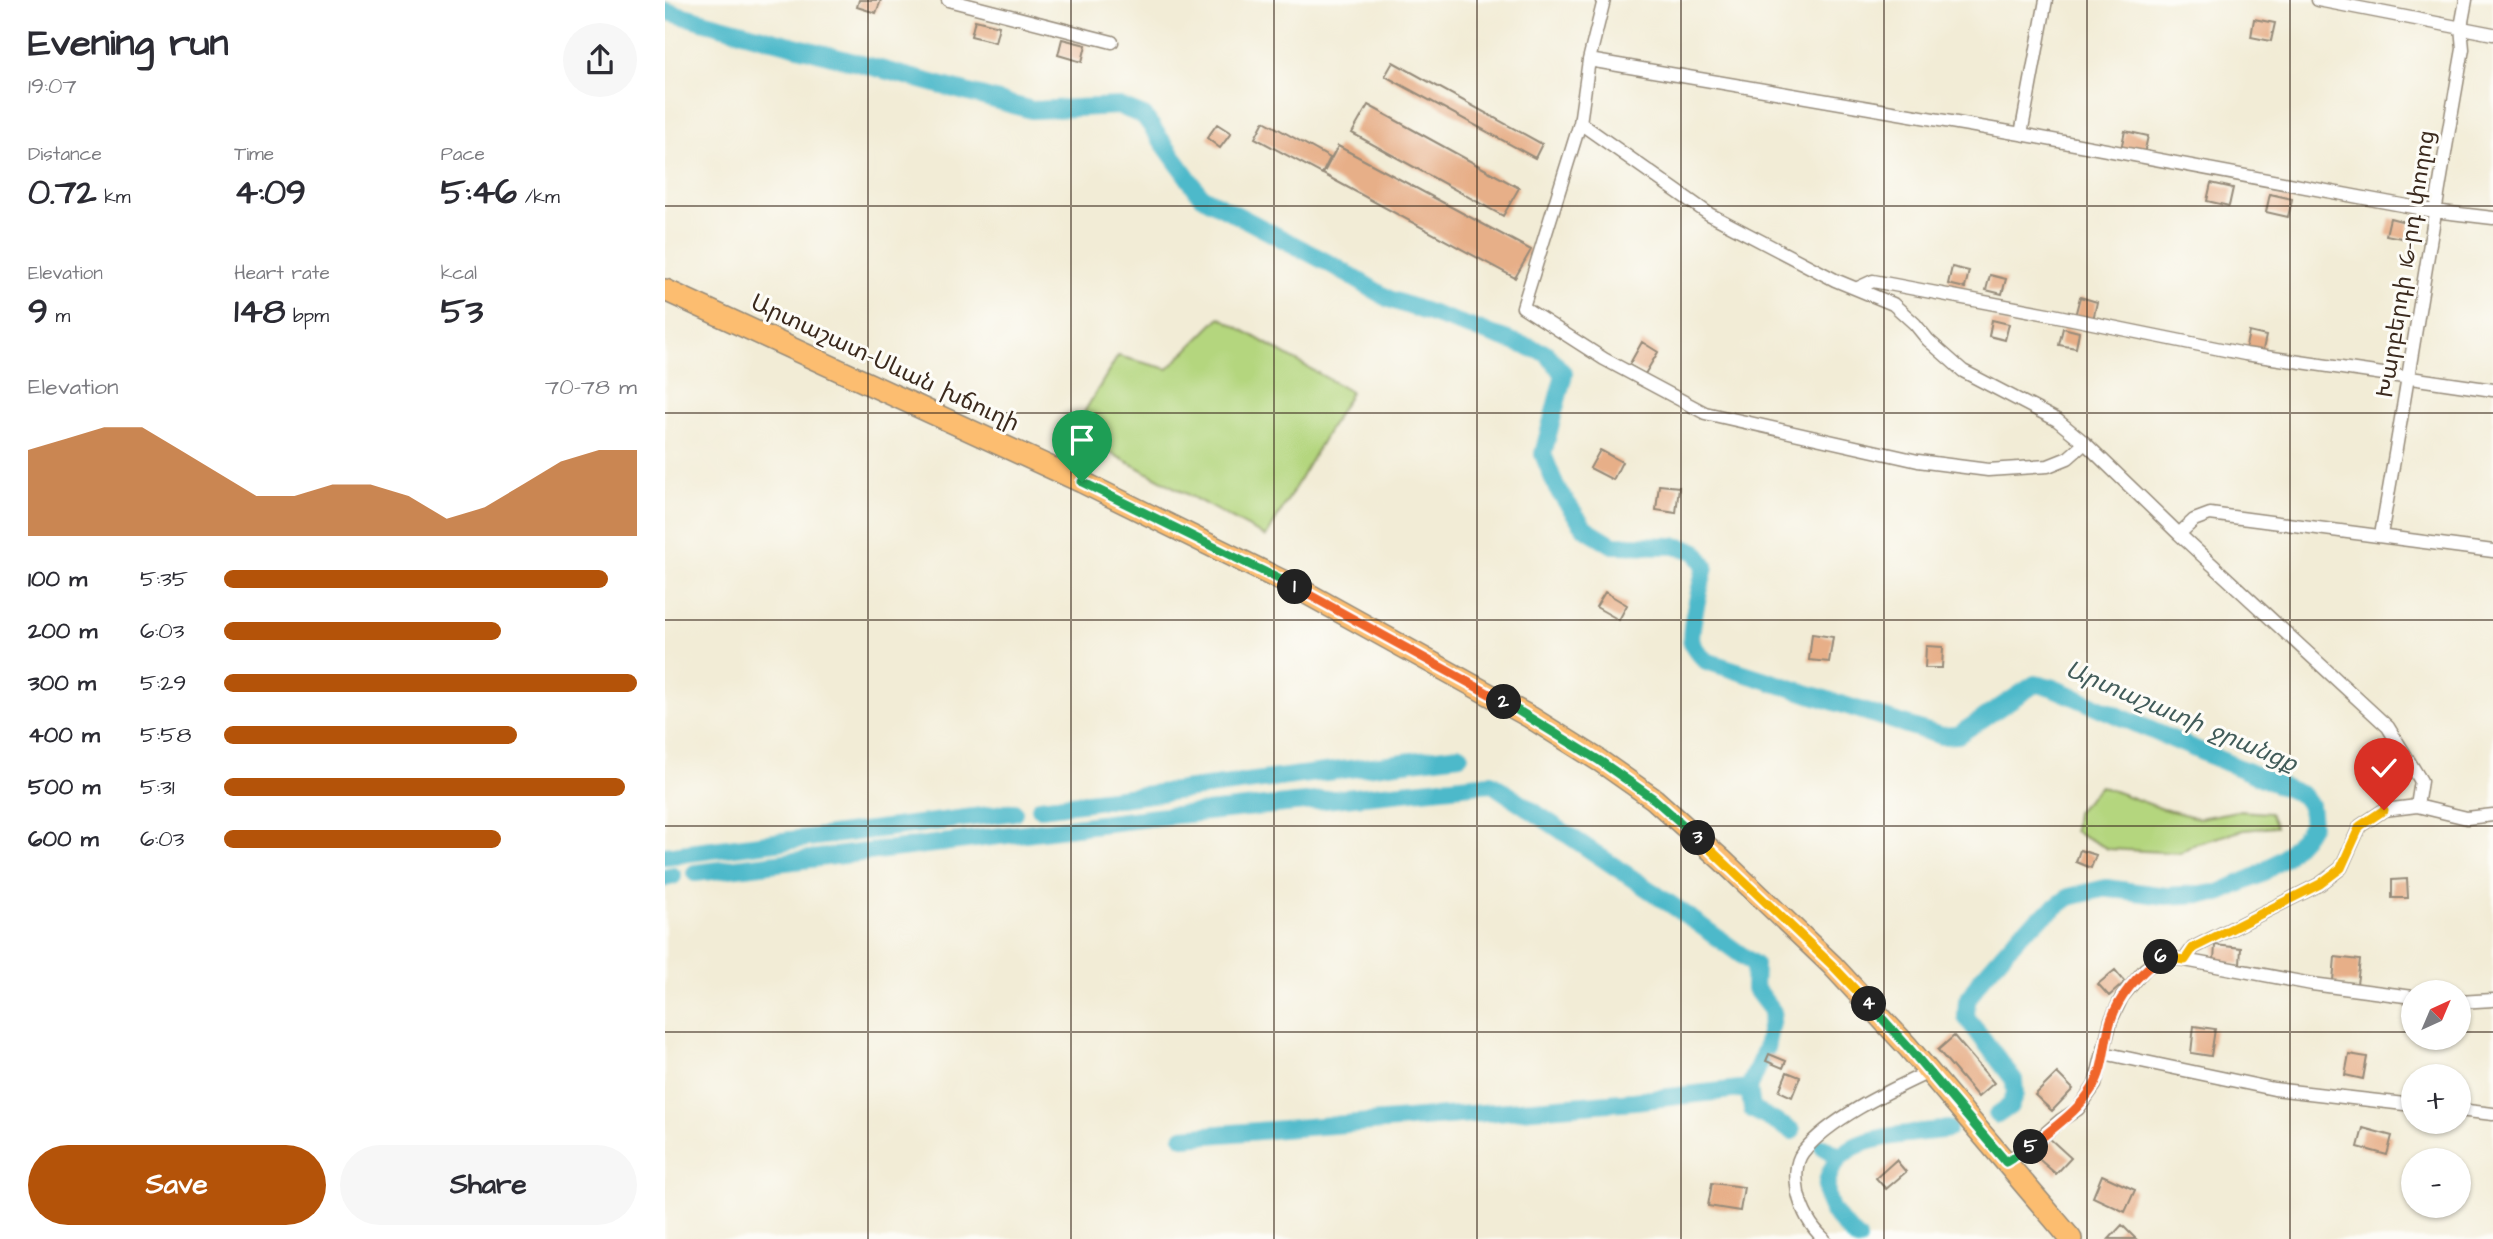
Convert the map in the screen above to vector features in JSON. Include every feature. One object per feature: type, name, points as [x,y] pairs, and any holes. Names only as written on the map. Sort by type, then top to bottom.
[{"type":"main road","name":"Արտաշատ-Սևան խճուղի","points":[[665,290],[954,422],[1221,550],[1383,634],[1541,724],[1600,761],[1654,799],[1832,965],[1929,1072],[2071,1239]]},
{"type":"street","points":[[949,0],[1112,42]]},
{"type":"street","points":[[1604,0],[1589,60],[1580,123],[1523,307],[1604,359],[1705,413],[1918,461],[1988,470],[2048,466],[2068,458],[2085,443]]},
{"type":"street","points":[[2021,134],[2046,0]]},
{"type":"street","points":[[2318,0],[2493,34]]},
{"type":"street","name":"Խարբերդի 16-րդ փողոց","points":[[2381,535],[2410,377],[2434,211],[2463,48],[2461,27],[2466,0]]},
{"type":"street","points":[[1589,60],[2021,134],[2434,211],[2493,218]]},
{"type":"street","points":[[1580,123],[1709,214],[1835,279],[1893,304],[1963,371],[2057,420],[2085,443],[2179,534],[2388,727],[2421,781],[2417,806]]},
{"type":"street","points":[[1859,288],[1873,281],[2053,314],[2245,354],[2493,390]]},
{"type":"street","points":[[2179,534],[2194,520],[2210,514],[2493,551]]},
{"type":"street","points":[[2185,960],[2193,948],[2320,884],[2341,868],[2360,826],[2384,810],[2417,806],[2467,818],[2493,815]]},
{"type":"street","points":[[2006,1162],[2030,1147],[2077,1109],[2095,1085],[2111,1020],[2122,998],[2145,969],[2163,956],[2312,984],[2401,995]]},
{"type":"street","points":[[2471,1001],[2493,1000]]},
{"type":"street","points":[[2103,1053],[2274,1089],[2401,1104]]},
{"type":"street","points":[[1824,1239],[1814,1229],[1801,1207],[1795,1177],[1802,1153],[1857,1109],[1929,1072]]},
{"type":"street","points":[[2471,1111],[2493,1114]]},
{"type":"green space","points":[[1220,317],[1351,392],[1266,537],[1072,432],[1118,356],[1168,369]]},
{"type":"green space","points":[[2100,786],[2163,809],[2199,818],[2237,811],[2270,813],[2276,827],[2244,830],[2194,844],[2180,853],[2108,849],[2074,831],[2076,812]]},
{"type":"building","points":[[859,0],[881,0],[876,13],[857,7]]},
{"type":"building","points":[[2254,19],[2275,23],[2271,41],[2251,37]]},
{"type":"building","points":[[975,20],[999,26],[995,42],[971,36]]},
{"type":"building","points":[[1062,39],[1086,45],[1082,62],[1058,55]]},
{"type":"building","points":[[1393,62],[1542,144],[1535,158],[1385,76]]},
{"type":"building","points":[[1368,105],[1519,188],[1503,216],[1352,133]]},
{"type":"building","points":[[1264,121],[1330,158],[1322,174],[1255,138]]},
{"type":"building","points":[[1217,124],[1231,133],[1220,148],[1207,138]]},
{"type":"building","points":[[2125,131],[2148,136],[2144,154],[2121,149]]},
{"type":"building","points":[[1338,146],[1531,250],[1515,278],[1323,174]]},
{"type":"building","points":[[2211,183],[2233,188],[2229,206],[2207,201]]},
{"type":"building","points":[[2270,194],[2292,199],[2288,217],[2266,212]]},
{"type":"building","points":[[2390,218],[2409,223],[2406,239],[2386,235]]},
{"type":"building","points":[[1952,267],[1969,271],[1965,288],[1948,284]]},
{"type":"building","points":[[1990,275],[2006,279],[2002,294],[1986,290]]},
{"type":"building","points":[[2080,297],[2097,302],[2093,320],[2075,316]]},
{"type":"building","points":[[1992,320],[2009,324],[2005,340],[1989,336]]},
{"type":"building","points":[[2063,328],[2079,332],[2076,348],[2059,345]]},
{"type":"building","points":[[2249,332],[2266,336],[2262,354],[2245,351]]},
{"type":"building","points":[[1642,342],[1658,352],[1645,374],[1629,365]]},
{"type":"building","points":[[1600,450],[1622,462],[1613,480],[1590,468]]},
{"type":"building","points":[[1659,485],[1679,487],[1676,513],[1656,510]]},
{"type":"building","points":[[1605,592],[1627,605],[1619,620],[1596,607]]},
{"type":"building","points":[[1812,634],[1833,637],[1829,662],[1809,660]]},
{"type":"building","points":[[1926,646],[1943,647],[1942,668],[1925,668]]},
{"type":"building","points":[[2080,850],[2096,855],[2091,868],[2076,862]]},
{"type":"building","points":[[2407,879],[2408,898],[2392,898],[2392,880]]},
{"type":"building","points":[[2215,945],[2241,948],[2240,964],[2214,961]]},
{"type":"building","points":[[2335,957],[2360,960],[2357,984],[2333,981]]},
{"type":"building","points":[[2115,970],[2125,982],[2109,996],[2098,984]]},
{"type":"building","points":[[2194,1026],[2215,1029],[2211,1056],[2191,1053]]},
{"type":"building","points":[[1954,1036],[1994,1083],[1978,1097],[1938,1050]]},
{"type":"building","points":[[1769,1054],[1786,1061],[1783,1068],[1766,1061]]},
{"type":"building","points":[[2349,1054],[2367,1057],[2363,1079],[2345,1075]]},
{"type":"building","points":[[1787,1072],[1800,1077],[1792,1097],[1779,1091]]},
{"type":"building","points":[[2057,1073],[2073,1089],[2052,1111],[2035,1095]]},
{"type":"building","points":[[2363,1128],[2392,1136],[2387,1155],[2358,1147]]},
{"type":"building","points":[[2048,1137],[2071,1158],[2056,1174],[2033,1154]]},
{"type":"building","points":[[1896,1160],[1906,1172],[1886,1189],[1876,1178]]},
{"type":"building","points":[[2102,1175],[2135,1190],[2125,1212],[2093,1197]]},
{"type":"building","points":[[1712,1183],[1744,1187],[1740,1211],[1708,1206]]},
{"type":"building","points":[[2122,1225],[2136,1239],[2109,1239]]},
{"type":"waterway","name":"Արտաշատի ջրանցք","points":[[665,11],[1032,110],[1119,106],[1144,116],[1201,196],[1334,266],[1389,299],[1546,353],[1564,374],[1543,454],[1557,489],[1585,528],[1613,545],[1675,546],[1695,551],[1705,566],[1691,637],[1695,648],[1706,661],[1941,736],[1958,735],[2035,684],[2051,687],[2302,795],[2310,805],[2312,824],[2284,858],[2259,875],[2219,893],[2166,896],[2106,888],[2069,897],[2022,932],[1980,980],[1967,1001],[1966,1017],[2014,1080],[2015,1094],[2010,1106],[1997,1115]]},
{"type":"waterway","points":[[1040,808],[1460,755]]},
{"type":"waterway","points":[[695,873],[1157,817],[1491,783],[1682,912],[1755,965],[1754,987],[1773,1012],[1766,1048],[1749,1088],[1752,1109],[1792,1131]]},
{"type":"waterway","points":[[665,856],[1014,812]]},
{"type":"waterway","points":[[665,878],[673,876]]},
{"type":"waterway","points":[[1183,1137],[1634,1101],[1749,1088]]},
{"type":"waterway","name":"Արտաշատի ջրանցք","points":[[1858,1239],[1835,1215],[1827,1196],[1829,1177],[1838,1160],[1854,1147],[1873,1140],[1948,1129]]},
{"type":"waterway","points":[[1823,1147],[1840,1157]]},
{"type":"route","points":[[1082,482],[1299,589],[1383,634],[1530,717],[1654,799],[1832,965],[1908,1047],[2006,1162],[2030,1147],[2077,1109],[2095,1085],[2111,1020],[2122,998],[2145,969],[2163,956],[2185,960],[2193,948],[2320,884],[2341,868],[2360,826],[2384,810]]}]
